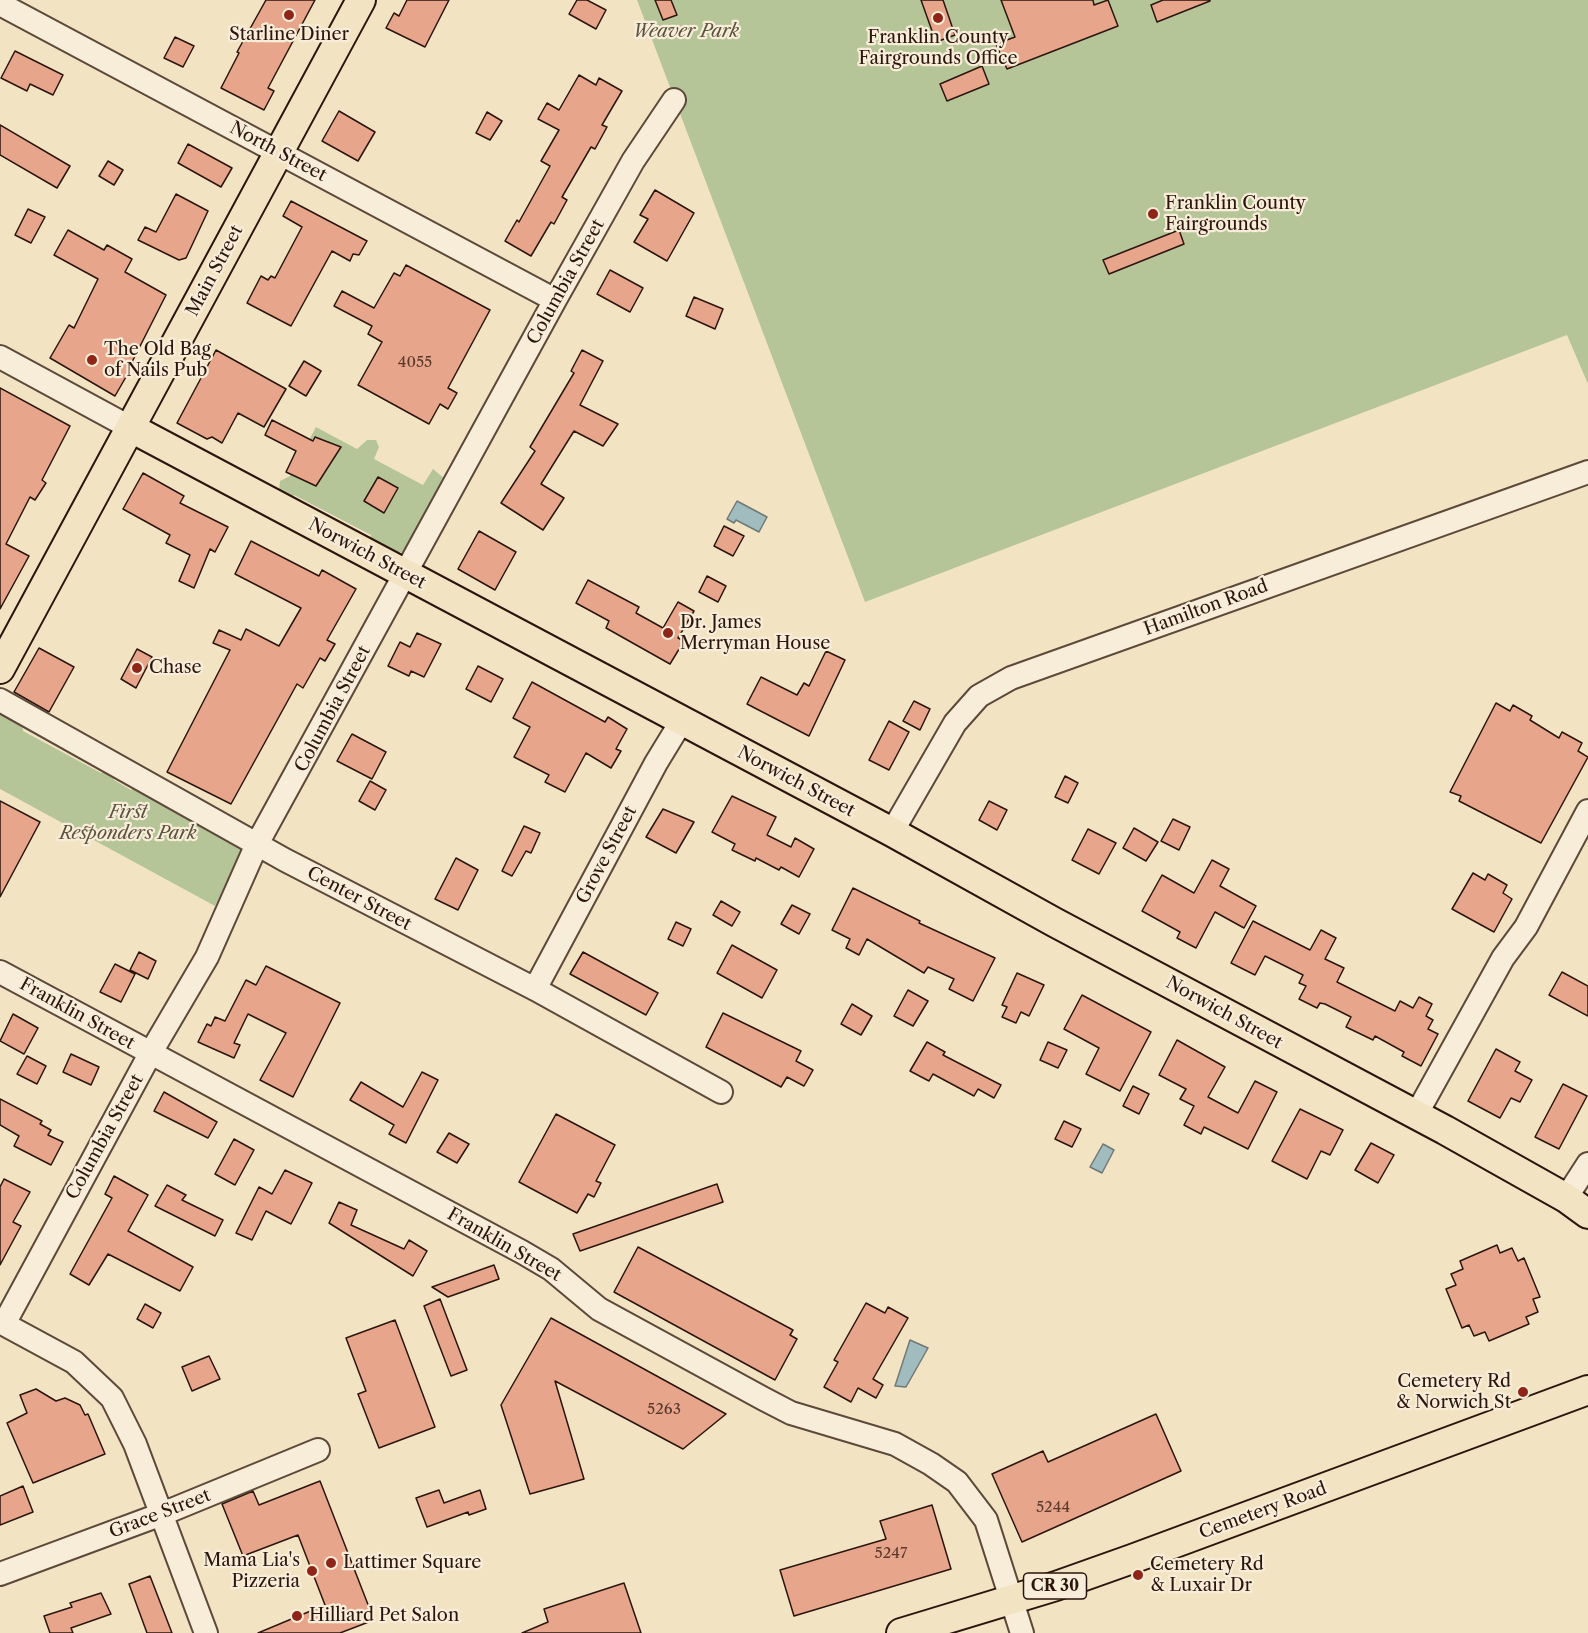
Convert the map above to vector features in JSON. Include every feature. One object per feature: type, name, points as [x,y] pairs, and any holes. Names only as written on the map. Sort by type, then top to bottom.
[{"type":"main road","name":"Main Street","points":[[0,669],[361,0]]},
{"type":"main road","name":"Norwich Street","points":[[131,428],[892,832],[1054,922],[1416,1115],[1577,1206]]},
{"type":"main road","name":"Cemetery Road","points":[[901,1633],[1132,1559],[1588,1390]]},
{"type":"street","name":"North Street","points":[[2,4],[555,300]]},
{"type":"street","name":"Columbia Street","points":[[2,1323],[150,1054],[207,957],[257,844],[555,300],[633,161],[674,100]]},
{"type":"street","name":"Norwich Street","points":[[0,357],[131,428]]},
{"type":"street","name":"Hamilton Road","points":[[892,832],[955,723],[979,696],[1011,678],[1588,472]]},
{"type":"street","name":"Center Street","points":[[0,700],[257,844],[534,989],[721,1092]]},
{"type":"street","name":"Grove Street","points":[[534,989],[656,763],[681,722]]},
{"type":"street","points":[[1416,1115],[1503,958],[1526,927],[1588,811]]},
{"type":"street","name":"Franklin Street","points":[[0,972],[522,1252],[551,1269],[599,1309],[764,1399],[791,1413],[895,1444],[931,1464],[957,1482],[986,1520],[1022,1633]]},
{"type":"street","points":[[1577,1206],[1588,1164]]},
{"type":"street","points":[[2,1323],[74,1362],[112,1398],[135,1444],[206,1633]]},
{"type":"street","name":"Grace Street","points":[[0,1574],[162,1514],[318,1450]]},
{"type":"green space","name":"Franklin County Fairgrounds","points":[[637,0],[1588,0],[1588,384],[1567,335],[865,602]]},
{"type":"green space","points":[[316,427],[357,449],[367,440],[376,440],[379,447],[374,459],[423,485],[433,469],[445,479],[403,552],[397,553],[369,542],[371,535],[294,495],[291,498],[279,491],[280,481],[290,476]]},
{"type":"green space","name":"First Responders Park","points":[[0,713],[22,723],[23,731],[101,773],[107,771],[113,774],[114,780],[131,790],[135,787],[147,793],[148,797],[226,840],[229,838],[244,846],[215,906],[0,789]]},
{"type":"water","points":[[737,501],[767,517],[759,532],[736,520],[734,523],[727,519]]},
{"type":"water","points":[[1103,1144],[1114,1150],[1102,1173],[1090,1167]]},
{"type":"water","points":[[910,1340],[928,1348],[906,1387],[895,1386]]},
{"type":"building","points":[[266,0],[315,0],[268,88],[274,91],[264,110],[221,88],[239,53],[237,52]]},
{"type":"building","points":[[407,0],[449,0],[425,47],[386,28],[394,13],[399,16]]},
{"type":"building","points":[[577,0],[587,0],[606,10],[596,29],[569,14]]},
{"type":"building","points":[[655,0],[671,0],[677,15],[663,20]]},
{"type":"building","name":"Franklin County Fairgrounds Office","points":[[921,0],[943,0],[955,35],[936,42]]},
{"type":"building","points":[[1001,0],[1093,0],[1094,5],[1108,0],[1118,26],[1007,69],[996,44],[1015,37]]},
{"type":"building","points":[[1163,0],[1210,1],[1157,22],[1151,5]]},
{"type":"building","points":[[175,37],[194,46],[183,67],[164,58]]},
{"type":"building","points":[[15,51],[63,75],[53,95],[30,84],[27,91],[1,78]]},
{"type":"building","points":[[982,66],[989,84],[947,101],[940,84]]},
{"type":"building","points":[[579,75],[596,85],[599,78],[622,91],[602,125],[607,127],[595,149],[591,147],[562,197],[567,200],[554,224],[551,222],[531,256],[505,241],[517,220],[519,222],[550,166],[541,161],[559,130],[538,119],[547,103],[559,110]]},
{"type":"building","points":[[339,111],[375,132],[358,161],[322,141]]},
{"type":"building","points":[[487,112],[502,121],[490,140],[476,133]]},
{"type":"building","points":[[0,125],[70,166],[57,188],[0,155]]},
{"type":"building","points":[[188,144],[232,168],[221,187],[178,163]]},
{"type":"building","points":[[108,161],[123,170],[114,185],[99,176]]},
{"type":"building","points":[[655,190],[694,213],[667,261],[634,242],[648,219],[640,215]]},
{"type":"building","points":[[176,194],[208,211],[186,258],[179,260],[138,240],[145,227],[156,232]]},
{"type":"building","points":[[291,201],[367,241],[359,255],[353,254],[350,261],[332,251],[291,326],[247,303],[261,276],[268,280],[271,276],[275,278],[302,227],[283,216]]},
{"type":"building","points":[[28,209],[45,217],[31,243],[15,235]]},
{"type":"building","points":[[68,230],[104,250],[107,245],[132,259],[125,272],[166,295],[132,362],[134,363],[115,396],[50,358],[69,325],[74,328],[98,279],[54,255]]},
{"type":"building","points":[[1179,230],[1184,244],[1109,274],[1103,260]]},
{"type":"building","points":[[406,265],[490,310],[448,388],[457,393],[448,409],[440,404],[429,424],[358,385],[382,342],[368,334],[372,326],[334,306],[342,291],[374,308],[394,273],[400,276]]},
{"type":"building","points":[[610,270],[643,288],[630,312],[597,294]]},
{"type":"building","points":[[694,297],[723,309],[715,329],[686,316]]},
{"type":"building","points":[[216,350],[286,389],[264,427],[238,413],[222,443],[212,437],[207,439],[177,423]]},
{"type":"building","points":[[582,350],[603,361],[580,405],[618,424],[603,446],[574,431],[541,484],[564,498],[543,530],[501,503],[535,451],[530,447],[574,373],[571,371]]},
{"type":"building","points":[[304,361],[321,371],[306,396],[289,386]]},
{"type":"building","points":[[0,388],[70,426],[42,480],[46,483],[35,500],[30,497],[6,544],[29,556],[0,609]]},
{"type":"building","points":[[272,420],[313,441],[315,437],[341,447],[316,486],[286,472],[296,451],[265,435]]},
{"type":"building","points":[[143,473],[184,496],[180,503],[228,527],[215,552],[210,549],[194,588],[179,581],[190,555],[166,543],[170,535],[123,509]]},
{"type":"building","points":[[378,477],[398,488],[384,513],[364,501]]},
{"type":"building","points":[[724,526],[744,536],[733,556],[714,546]]},
{"type":"building","points":[[479,531],[516,552],[495,590],[458,569]]},
{"type":"building","points":[[251,541],[319,576],[322,570],[356,589],[327,640],[335,644],[325,661],[320,658],[303,688],[297,684],[231,804],[167,772],[230,650],[213,643],[219,630],[241,640],[246,629],[279,646],[301,608],[235,574]]},
{"type":"building","points":[[707,576],[726,586],[718,602],[699,592]]},
{"type":"building","points":[[588,580],[639,607],[636,613],[663,628],[678,602],[694,611],[678,638],[684,641],[670,664],[606,628],[609,621],[576,603]]},
{"type":"building","points":[[417,633],[441,644],[424,677],[411,671],[409,676],[388,666],[400,642],[410,647]]},
{"type":"building","points":[[39,648],[74,667],[49,712],[14,692]]},
{"type":"building","name":"Chase","points":[[137,649],[152,657],[136,688],[121,679]]},
{"type":"building","points":[[826,651],[845,660],[809,736],[747,704],[761,677],[797,695],[804,683],[809,686]]},
{"type":"building","points":[[478,666],[503,679],[491,702],[466,689]]},
{"type":"building","points":[[532,682],[605,722],[608,717],[627,729],[616,749],[621,751],[611,768],[586,753],[565,792],[545,782],[549,775],[514,757],[530,727],[513,718]]},
{"type":"building","points":[[914,701],[930,709],[920,730],[903,721]]},
{"type":"building","points":[[1496,703],[1510,711],[1513,705],[1532,716],[1530,720],[1559,738],[1562,732],[1582,743],[1578,751],[1588,757],[1541,843],[1459,801],[1461,796],[1450,792]]},
{"type":"building","points":[[889,721],[909,732],[889,770],[869,760]]},
{"type":"building","points":[[352,734],[386,752],[372,779],[337,761]]},
{"type":"building","points":[[1065,776],[1078,783],[1068,803],[1055,797]]},
{"type":"building","points":[[370,781],[386,790],[375,810],[359,801]]},
{"type":"building","points":[[732,796],[776,817],[767,835],[791,847],[795,838],[814,849],[799,877],[781,867],[779,870],[756,858],[755,861],[732,850],[735,844],[712,832]]},
{"type":"building","points":[[0,801],[40,822],[0,897]]},
{"type":"building","points":[[989,801],[1007,810],[997,830],[979,820]]},
{"type":"building","points":[[663,809],[694,822],[676,853],[646,837]]},
{"type":"building","points":[[1173,819],[1190,827],[1179,850],[1161,841]]},
{"type":"building","points":[[524,826],[540,833],[531,853],[526,851],[512,876],[502,871]]},
{"type":"building","points":[[1134,828],[1158,842],[1146,861],[1123,848]]},
{"type":"building","points":[[1088,829],[1116,843],[1099,874],[1072,860]]},
{"type":"building","points":[[456,858],[478,870],[458,910],[435,899]]},
{"type":"building","points":[[1212,860],[1229,869],[1220,886],[1256,906],[1244,928],[1215,912],[1196,948],[1177,938],[1180,932],[1142,911],[1162,875],[1194,893]]},
{"type":"building","points":[[1473,873],[1485,880],[1488,874],[1507,885],[1503,893],[1512,899],[1494,932],[1452,909]]},
{"type":"building","points":[[853,888],[920,921],[919,923],[995,958],[973,1001],[949,989],[954,979],[928,967],[924,973],[867,939],[859,955],[846,948],[850,939],[832,930]]},
{"type":"building","points":[[721,901],[740,912],[732,926],[713,915]]},
{"type":"building","points":[[792,905],[810,914],[799,934],[781,924]]},
{"type":"building","points":[[1253,921],[1310,950],[1321,930],[1336,938],[1325,959],[1344,968],[1337,982],[1395,1011],[1400,1001],[1413,1008],[1419,997],[1432,1004],[1426,1016],[1433,1020],[1428,1029],[1438,1034],[1421,1066],[1402,1056],[1404,1052],[1375,1036],[1373,1040],[1346,1027],[1351,1017],[1325,1004],[1320,1003],[1317,1008],[1299,999],[1306,986],[1299,983],[1303,975],[1265,956],[1255,975],[1231,963]]},
{"type":"building","points":[[676,922],[691,929],[683,946],[668,939]]},
{"type":"building","points":[[732,945],[777,970],[762,998],[717,973]]},
{"type":"building","points":[[139,952],[156,961],[148,979],[130,970]]},
{"type":"building","points":[[583,952],[658,993],[646,1015],[570,974]]},
{"type":"building","points":[[115,964],[135,974],[121,1002],[100,992]]},
{"type":"building","points":[[266,966],[340,1003],[293,1097],[260,1080],[286,1033],[248,1014],[234,1043],[240,1045],[234,1058],[198,1042],[207,1024],[211,1026],[215,1017],[225,1021],[246,980],[256,985]]},
{"type":"building","points":[[1562,972],[1588,986],[1588,1016],[1549,995]]},
{"type":"building","points":[[1017,973],[1044,985],[1029,1016],[1021,1012],[1016,1023],[1002,1017],[1007,1007],[1002,1005]]},
{"type":"building","points":[[908,990],[928,1001],[913,1026],[894,1016]]},
{"type":"building","points":[[1082,995],[1151,1032],[1120,1091],[1086,1074],[1099,1048],[1064,1029]]},
{"type":"building","points":[[852,1004],[872,1016],[861,1035],[841,1024]]},
{"type":"building","points":[[723,1013],[801,1051],[796,1061],[813,1070],[804,1086],[787,1077],[781,1087],[706,1047]]},
{"type":"building","points":[[13,1014],[38,1028],[24,1054],[0,1041]]},
{"type":"building","points":[[1177,1040],[1225,1067],[1208,1097],[1238,1113],[1255,1081],[1277,1092],[1248,1149],[1204,1127],[1201,1134],[1184,1125],[1194,1106],[1180,1099],[1186,1089],[1159,1075]]},
{"type":"building","points":[[927,1042],[945,1052],[943,1055],[1001,1085],[994,1098],[978,1089],[974,1096],[933,1074],[929,1081],[910,1071]]},
{"type":"building","points":[[1048,1042],[1067,1050],[1058,1068],[1040,1060]]},
{"type":"building","points":[[1496,1049],[1520,1062],[1515,1071],[1532,1080],[1520,1102],[1511,1098],[1500,1118],[1468,1101]]},
{"type":"building","points":[[71,1054],[99,1067],[91,1085],[63,1072]]},
{"type":"building","points":[[27,1056],[46,1066],[37,1084],[17,1074]]},
{"type":"building","points":[[422,1072],[438,1080],[406,1143],[389,1134],[394,1125],[350,1100],[361,1082],[403,1107]]},
{"type":"building","points":[[1563,1084],[1587,1096],[1559,1149],[1535,1137]]},
{"type":"building","points":[[1133,1086],[1149,1094],[1139,1114],[1123,1106]]},
{"type":"building","points":[[164,1092],[217,1122],[208,1138],[154,1111]]},
{"type":"building","points":[[0,1099],[42,1121],[40,1124],[51,1130],[48,1135],[63,1142],[51,1165],[14,1146],[19,1136],[0,1125]]},
{"type":"building","points":[[1300,1109],[1343,1130],[1330,1155],[1321,1151],[1307,1179],[1272,1161]]},
{"type":"building","points":[[556,1114],[615,1145],[596,1181],[601,1183],[594,1197],[588,1194],[577,1213],[519,1182]]},
{"type":"building","points":[[1064,1121],[1081,1129],[1072,1147],[1055,1139]]},
{"type":"building","points":[[449,1133],[469,1144],[457,1163],[437,1152]]},
{"type":"building","points":[[234,1139],[254,1150],[235,1185],[215,1174]]},
{"type":"building","points":[[1371,1143],[1394,1155],[1378,1183],[1355,1170]]},
{"type":"building","points":[[285,1170],[312,1183],[291,1224],[266,1211],[252,1240],[236,1233],[259,1187],[272,1194]]},
{"type":"building","points":[[114,1176],[148,1195],[128,1231],[193,1267],[180,1291],[108,1254],[89,1285],[70,1274],[112,1198],[105,1194]]},
{"type":"building","points":[[4,1179],[30,1192],[13,1222],[21,1226],[0,1265],[0,1187]]},
{"type":"building","points":[[717,1184],[723,1202],[580,1251],[573,1234]]},
{"type":"building","points":[[167,1185],[186,1195],[182,1200],[223,1220],[215,1236],[155,1206]]},
{"type":"building","points":[[339,1202],[357,1210],[351,1225],[404,1249],[409,1240],[427,1251],[413,1276],[329,1223]]},
{"type":"building","points":[[1497,1245],[1500,1253],[1512,1248],[1518,1261],[1524,1258],[1540,1297],[1533,1299],[1538,1312],[1526,1317],[1529,1324],[1489,1341],[1485,1332],[1474,1336],[1469,1325],[1462,1328],[1446,1289],[1456,1285],[1451,1274],[1463,1269],[1460,1261]]},
{"type":"building","points":[[638,1247],[793,1330],[790,1335],[797,1339],[775,1380],[614,1292]]},
{"type":"building","points":[[494,1265],[499,1279],[448,1297],[432,1287]]},
{"type":"building","points":[[440,1299],[467,1370],[451,1376],[424,1306]]},
{"type":"building","points":[[866,1303],[885,1313],[888,1307],[908,1318],[873,1379],[883,1385],[876,1398],[858,1388],[851,1402],[824,1387],[838,1362],[834,1360]]},
{"type":"building","points":[[145,1304],[161,1313],[153,1328],[137,1319]]},
{"type":"building","points":[[551,1318],[726,1414],[683,1449],[555,1381],[584,1479],[530,1494],[501,1405]]},
{"type":"building","points":[[395,1320],[435,1427],[379,1448],[358,1394],[366,1391],[346,1338]]},
{"type":"building","points":[[209,1356],[220,1379],[192,1391],[182,1367]]},
{"type":"building","points":[[36,1389],[56,1401],[65,1398],[80,1405],[85,1415],[88,1414],[105,1454],[33,1483],[7,1423],[27,1413],[20,1395]]},
{"type":"building","points":[[1156,1414],[1181,1471],[1022,1542],[992,1474],[1043,1451],[1048,1462]]},
{"type":"building","name":"Lattimer Square","points":[[320,1481],[374,1620],[340,1633],[258,1633],[325,1605],[298,1535],[243,1556],[222,1504],[253,1491],[259,1505]]},
{"type":"building","points":[[23,1486],[33,1512],[0,1525],[0,1496]]},
{"type":"building","points":[[439,1490],[444,1503],[480,1490],[486,1509],[469,1515],[468,1512],[427,1527],[416,1498]]},
{"type":"building","points":[[932,1505],[951,1569],[794,1616],[780,1570],[886,1539],[880,1521]]},
{"type":"building","points":[[150,1576],[172,1633],[147,1633],[129,1584]]},
{"type":"building","points":[[624,1583],[641,1633],[522,1633],[548,1622],[544,1609]]},
{"type":"building","points":[[101,1593],[111,1614],[71,1628],[73,1633],[50,1633],[44,1616],[72,1607],[70,1603]]},
{"type":"place","name":"Starline Diner","points":[[289,15]]},
{"type":"place","name":"Franklin County Fairgrounds Office","points":[[938,18]]},
{"type":"place","name":"Franklin County Fairgrounds","points":[[1153,214]]},
{"type":"place","name":"The Old Bag of Nails Pub","points":[[92,360]]},
{"type":"place","name":"Dr. James Merryman House","points":[[668,633]]},
{"type":"place","name":"Chase","points":[[137,668]]},
{"type":"place","name":"Cemetery Rd & Norwich St","points":[[1523,1392]]},
{"type":"place","name":"Lattimer Square","points":[[331,1563]]},
{"type":"place","name":"Mama Lia's Pizzeria","points":[[312,1571]]},
{"type":"place","name":"Cemetery Rd & Luxair Dr","points":[[1138,1575]]},
{"type":"place","name":"Hilliard Pet Salon","points":[[297,1616]]},
{"type":"park label","name":"Weaver Park","points":[[686,32]]}]
